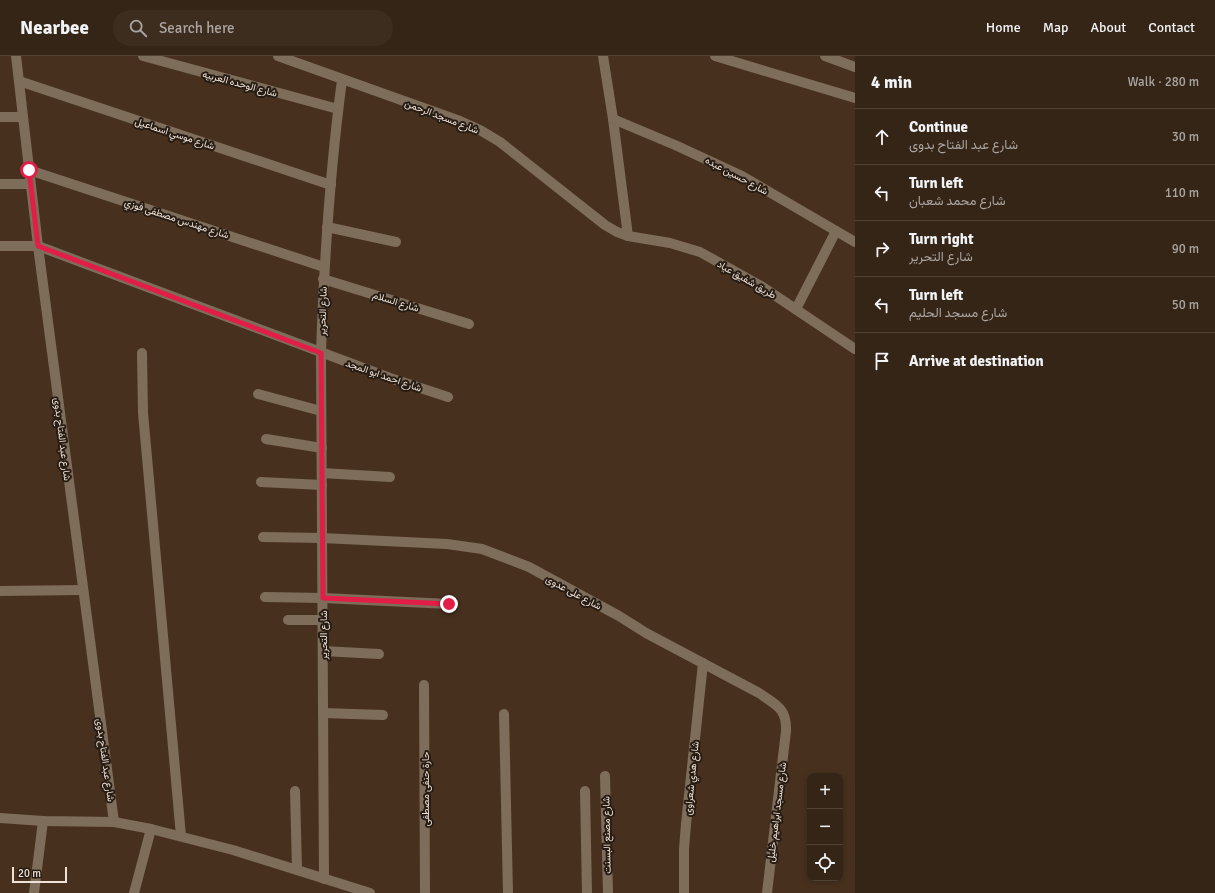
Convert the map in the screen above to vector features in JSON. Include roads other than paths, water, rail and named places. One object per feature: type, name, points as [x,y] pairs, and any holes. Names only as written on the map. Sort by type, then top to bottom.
[{"type":"street","name":"شارع عبد الفتاح بدوى","points":[[16,56],[30,184],[114,822]]},
{"type":"street","name":"شارع الوحده العربيه","points":[[143,56],[338,110]]},
{"type":"street","name":"شارع مسجد الرحمن","points":[[278,56],[460,121],[480,130],[500,142],[524,160],[605,225],[628,236]]},
{"type":"street","points":[[603,56],[613,119],[628,236]]},
{"type":"street","points":[[715,56],[855,98]]},
{"type":"street","points":[[826,56],[855,67]]},
{"type":"street","name":"شارع التحرير","points":[[324,880],[321,353],[327,227],[342,80]]},
{"type":"street","name":"شارع موسي اسماعيل","points":[[19,81],[331,185]]},
{"type":"street","points":[[0,117],[23,117]]},
{"type":"street","name":"شارع حسين عبده","points":[[613,119],[675,145],[742,176],[855,242]]},
{"type":"street","name":"شارع مهندس مصطفى فوزي","points":[[29,170],[324,267]]},
{"type":"street","points":[[0,184],[30,184]]},
{"type":"street","points":[[327,227],[396,242]]},
{"type":"street","points":[[796,309],[836,231]]},
{"type":"street","name":"طريق شفيق عياد","points":[[628,236],[670,243],[700,252],[761,286],[855,349]]},
{"type":"street","points":[[0,246],[38,246]]},
{"type":"street","name":"شارع احمد ابو المجد","points":[[38,246],[321,353],[448,397]]},
{"type":"street","name":"شارع السلام","points":[[324,279],[469,324]]},
{"type":"street","points":[[142,353],[143,413],[181,836]]},
{"type":"street","points":[[258,394],[321,411]]},
{"type":"street","points":[[266,439],[322,448]]},
{"type":"street","points":[[322,473],[390,477]]},
{"type":"street","points":[[261,482],[322,485]]},
{"type":"street","name":"شارع على عدوى","points":[[263,537],[322,538],[447,544],[482,550],[529,567],[646,633],[759,693],[776,704],[783,712],[786,721],[786,731]]},
{"type":"street","points":[[0,590],[83,590]]},
{"type":"street","points":[[265,597],[323,598],[449,604]]},
{"type":"street","points":[[288,620],[323,620]]},
{"type":"street","points":[[323,651],[379,654]]},
{"type":"street","name":"شارع هدي شعراوى","points":[[684,893],[685,830],[703,663]]},
{"type":"street","name":"حارة حنفى مصطفى","points":[[424,685],[425,893]]},
{"type":"street","points":[[323,713],[383,715]]},
{"type":"street","points":[[504,714],[508,893]]},
{"type":"street","name":"شارع مسجد ابراهيم خليل","points":[[767,893],[786,731]]},
{"type":"street","name":"شارع مصنع البسنت","points":[[605,776],[608,893]]},
{"type":"street","points":[[295,791],[297,870]]},
{"type":"street","points":[[585,791],[587,893]]},
{"type":"street","points":[[0,818],[43,821],[114,822],[151,829],[181,836],[370,893]]},
{"type":"street","points":[[34,893],[43,821]]},
{"type":"street","points":[[134,893],[151,829]]}]
